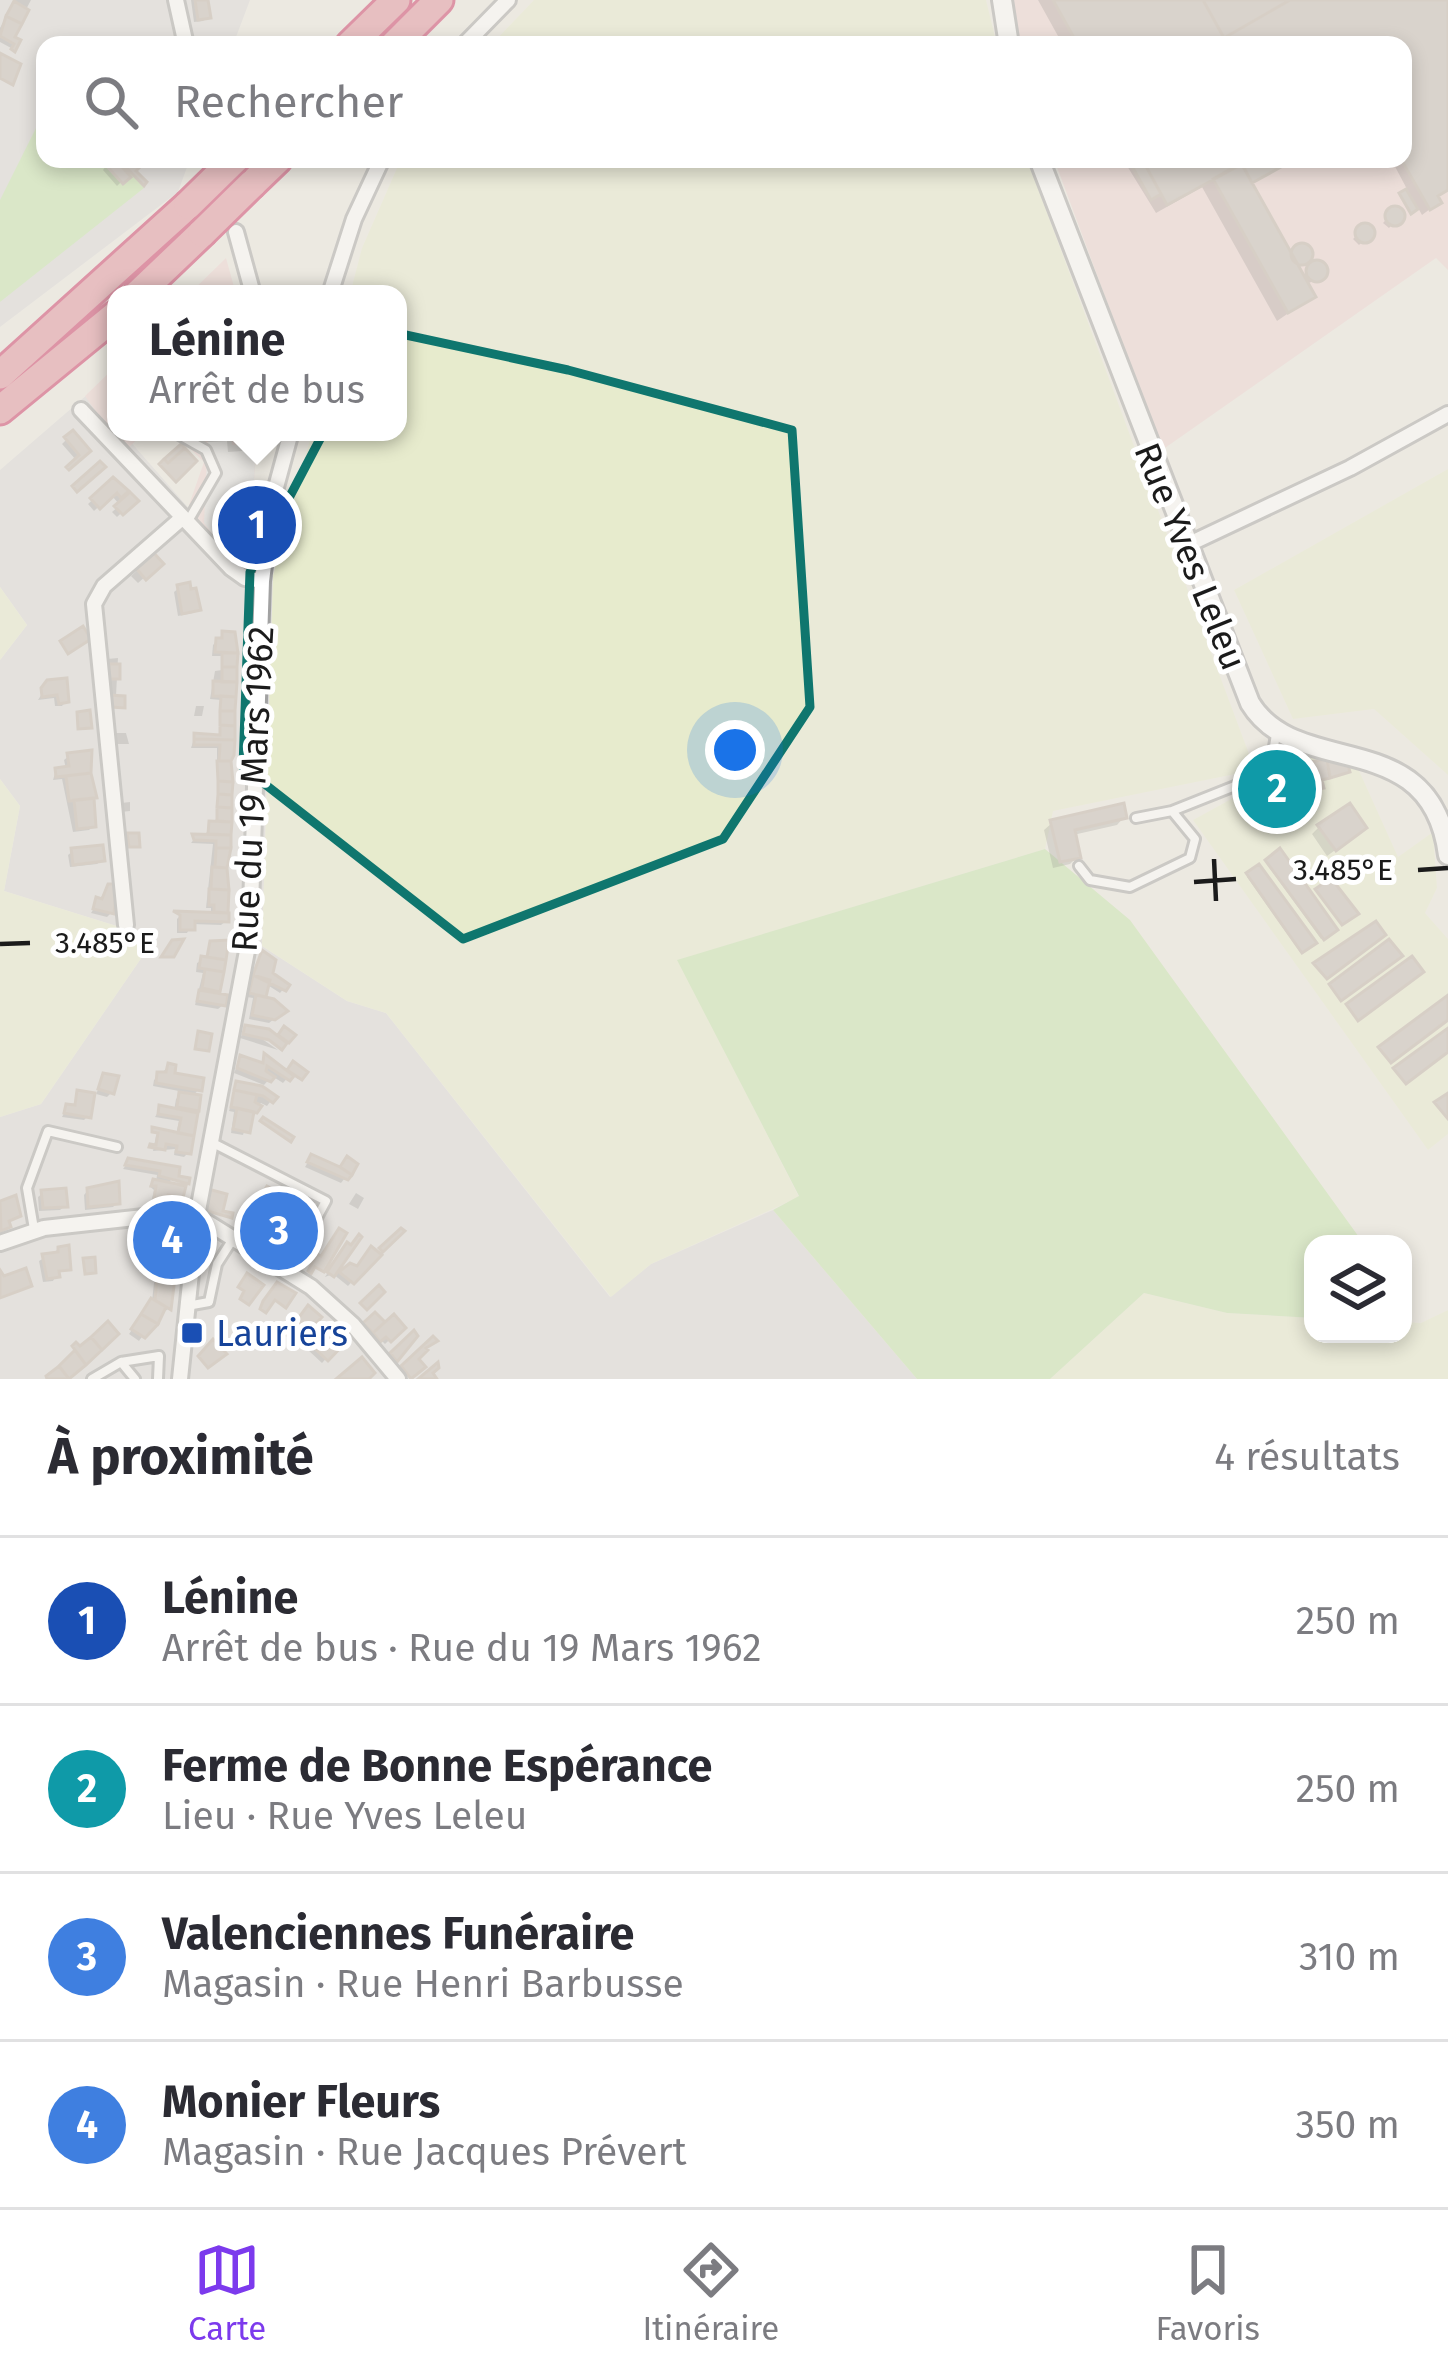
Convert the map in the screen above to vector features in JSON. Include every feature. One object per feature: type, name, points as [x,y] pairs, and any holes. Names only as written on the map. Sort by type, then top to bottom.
[{"type":"highway","points":[[359,36],[396,0]]},
{"type":"highway","points":[[403,36],[439,0]]},
{"type":"highway","points":[[0,375],[226,168]]},
{"type":"highway","points":[[147,285],[269,168]]},
{"type":"highway","points":[[0,410],[107,322]]},
{"type":"highway","points":[[0,423],[39,378]]},
{"type":"street","points":[[176,0],[184,36]]},
{"type":"street","points":[[473,36],[508,0]]},
{"type":"street","points":[[999,0],[1007,36]]},
{"type":"street","points":[[333,285],[354,219],[378,168]]},
{"type":"street","name":"Rue Yves Leleu","points":[[1042,168],[1246,695],[1260,718],[1276,732]]},
{"type":"street","points":[[236,232],[251,285]]},
{"type":"street","points":[[81,410],[107,438]]},
{"type":"street","points":[[1187,545],[1350,468],[1448,413]]},
{"type":"street","points":[[110,441],[238,575],[262,581]]},
{"type":"street","name":"Rue du 19 Mars 1962","points":[[180,1379],[196,1216],[250,935],[262,581],[272,502],[289,441]]},
{"type":"street","points":[[126,926],[94,604],[104,586],[185,520]]},
{"type":"street","points":[[1276,732],[1372,759],[1401,776],[1436,815],[1448,854]]},
{"type":"street","points":[[0,1243],[34,1231],[196,1216],[288,1271],[344,1316],[398,1379]]},
{"type":"street","points":[[191,1262],[201,1242],[217,1228]]},
{"type":"lane","points":[[185,520],[216,473],[206,449],[191,441]]},
{"type":"lane","points":[[1136,818],[1172,811],[1270,772],[1276,732]]},
{"type":"lane","points":[[1079,866],[1090,880],[1130,887],[1190,858],[1195,838],[1172,811]]},
{"type":"lane","points":[[34,1231],[27,1188],[48,1131],[117,1147]]},
{"type":"lane","points":[[211,1142],[326,1201],[288,1271]]},
{"type":"lane","points":[[187,1306],[209,1302],[219,1258],[234,1238]]},
{"type":"lane","points":[[92,1379],[121,1362],[159,1356],[158,1379]]},
{"type":"lane","points":[[121,1362],[135,1379]]},
{"type":"highlighted area","points":[[378,329],[568,370],[792,430],[810,707],[723,839],[463,939],[243,767],[250,572]]},
{"type":"shaded area","points":[[0,0],[250,0],[236,36],[36,36],[36,168],[187,168],[178,192],[0,327]]},
{"type":"shaded area","points":[[1011,0],[1448,0],[1448,270],[1436,258],[1162,450],[1057,168],[1412,168],[1412,36],[1019,36]]},
{"type":"shaded area","points":[[226,258],[234,285],[198,285]]},
{"type":"shaded area","points":[[107,375],[107,428],[85,396]]},
{"type":"shaded area","points":[[88,394],[107,420],[107,441],[130,441],[214,537],[273,576],[262,946],[347,1001],[386,1013],[610,1297],[651,1264],[773,1210],[917,1379],[0,1379],[0,1117],[41,1104],[155,938],[4,891],[20,806],[0,779],[0,660],[27,625],[0,587],[0,470]]},
{"type":"shaded area","points":[[116,441],[136,441],[124,452]]},
{"type":"shaded area","points":[[182,441],[257,441],[248,552],[221,554],[189,505],[204,462]]},
{"type":"shaded area","points":[[208,441],[256,445],[246,541],[221,545],[204,523]]},
{"type":"green space","points":[[534,0],[986,0],[995,36],[500,36]]},
{"type":"green space","points":[[36,128],[36,168],[127,168],[144,188],[0,302],[0,200]]},
{"type":"green space","points":[[397,168],[1030,168],[1255,770],[1053,811],[1045,849],[678,960],[799,1197],[651,1264],[611,1297],[386,1013],[347,1001],[262,946],[273,576],[310,441],[407,441],[407,285],[352,285],[362,248]]},
{"type":"green space","points":[[1448,469],[1448,775],[1374,709],[1293,719],[1234,590]]},
{"type":"green space","points":[[0,587],[27,625],[0,660]]},
{"type":"green space","points":[[1282,745],[1356,764],[1398,857],[1433,832],[1437,888],[1425,913],[1448,939],[1448,1134],[1428,1150],[1193,820],[1275,775]]},
{"type":"green space","points":[[0,779],[20,806],[4,891],[155,938],[41,1104],[0,1117]]},
{"type":"green space","points":[[1045,849],[1130,920],[1358,1235],[1304,1235],[1304,1317],[1227,1313],[1144,1293],[1050,1379],[917,1379],[773,1210],[799,1196],[677,960]]},
{"type":"green space","points":[[1144,1293],[1227,1313],[1304,1317],[1304,1343],[1412,1343],[1412,1322],[1448,1310],[1448,1379],[1050,1379]]},
{"type":"building","points":[[195,0],[208,0],[211,18],[198,20]]},
{"type":"building","points":[[1053,0],[1203,0],[1223,36],[1073,36]]},
{"type":"building","points":[[1203,0],[1290,0],[1227,36],[1223,36]]},
{"type":"building","points":[[1290,0],[1448,0],[1448,190],[1438,196],[1442,203],[1430,210],[1406,168],[1412,168],[1412,36],[1227,36]]},
{"type":"building","points":[[14,1],[29,10],[22,24],[6,16]]},
{"type":"building","points":[[6,16],[22,24],[15,37],[21,40],[15,52],[14,44],[0,36]]},
{"type":"building","points":[[0,53],[21,64],[13,85],[0,78]]},
{"type":"building","points":[[109,168],[123,168],[131,177],[123,184]]},
{"type":"building","points":[[127,168],[139,168],[136,171],[147,182],[144,186]]},
{"type":"building","points":[[1133,168],[1147,168],[1161,194],[1151,200]]},
{"type":"building","points":[[1147,168],[1235,168],[1167,205]]},
{"type":"building","points":[[1232,168],[1244,168],[1316,297],[1288,313],[1213,179]]},
{"type":"building","points":[[1244,168],[1279,168],[1252,183]]},
{"type":"building","points":[[1406,189],[1418,209],[1411,214],[1399,193]]},
{"type":"building","points":[[1395,206],[1405,216],[1395,226],[1385,216]]},
{"type":"building","points":[[1365,223],[1375,233],[1365,243],[1355,233]]},
{"type":"building","points":[[1302,243],[1313,254],[1302,265],[1291,254]]},
{"type":"building","points":[[1317,260],[1328,271],[1317,282],[1306,271]]},
{"type":"building","points":[[73,430],[91,451],[69,470],[66,467],[79,455],[64,437]]},
{"type":"building","points":[[181,444],[185,448],[168,463],[164,459]]},
{"type":"building","points":[[185,448],[197,461],[176,482],[159,464],[164,459],[168,463]]},
{"type":"building","points":[[100,461],[106,467],[77,492],[72,486]]},
{"type":"building","points":[[113,477],[129,491],[121,498],[117,493],[100,509],[90,498]]},
{"type":"building","points":[[130,492],[139,501],[123,515],[114,506]]},
{"type":"building","points":[[153,552],[164,564],[146,580],[136,568]]},
{"type":"building","points":[[190,582],[201,610],[182,614],[177,585]]},
{"type":"building","points":[[83,626],[91,639],[68,654],[60,641]]},
{"type":"building","points":[[222,631],[235,632],[238,653],[215,652]]},
{"type":"building","points":[[222,653],[238,653],[237,667],[222,667]]},
{"type":"building","points":[[109,664],[120,664],[120,679],[109,679]]},
{"type":"building","points":[[222,667],[237,667],[237,682],[222,682]]},
{"type":"building","points":[[67,678],[69,702],[59,704],[57,695],[42,697],[47,680]]},
{"type":"building","points":[[213,681],[237,682],[236,697],[213,696]]},
{"type":"building","points":[[108,695],[125,696],[125,708],[110,707]]},
{"type":"building","points":[[221,696],[236,697],[235,711],[220,711]]},
{"type":"building","points":[[90,710],[92,728],[78,729],[77,712]]},
{"type":"building","points":[[220,711],[235,711],[235,726],[220,725]]},
{"type":"building","points":[[220,725],[235,726],[235,740],[194,739],[194,733],[220,735]]},
{"type":"building","points":[[194,739],[235,740],[234,755],[231,761],[219,761],[220,745],[194,745]]},
{"type":"building","points":[[92,750],[91,773],[56,777],[55,768],[69,766],[67,753]]},
{"type":"building","points":[[1327,759],[1330,778],[1322,780],[1324,788],[1312,790],[1307,778],[1279,798],[1289,813],[1278,821],[1260,790],[1299,764]]},
{"type":"building","points":[[1327,759],[1348,765],[1350,772],[1330,778]]},
{"type":"building","points":[[217,761],[231,761],[233,782],[218,781]]},
{"type":"building","points":[[91,773],[97,798],[69,801],[66,776]]},
{"type":"building","points":[[218,781],[233,782],[232,795],[218,794]]},
{"type":"building","points":[[218,794],[232,795],[232,808],[217,807]]},
{"type":"building","points":[[94,798],[96,827],[77,829],[74,800]]},
{"type":"building","points":[[1124,803],[1127,818],[1075,830],[1081,858],[1060,862],[1050,820]]},
{"type":"building","points":[[1350,803],[1367,828],[1336,851],[1317,825]]},
{"type":"building","points":[[217,807],[232,808],[232,822],[217,821]]},
{"type":"building","points":[[209,821],[232,822],[231,835],[208,834]]},
{"type":"building","points":[[127,833],[139,833],[140,847],[129,847]]},
{"type":"building","points":[[192,834],[231,835],[231,848],[216,848],[216,841],[194,840]]},
{"type":"building","points":[[103,845],[105,861],[73,865],[71,848]]},
{"type":"building","points":[[216,848],[231,848],[227,868],[215,867]]},
{"type":"building","points":[[1280,848],[1338,930],[1324,940],[1265,860]]},
{"type":"building","points":[[1259,864],[1317,943],[1302,953],[1246,873]]},
{"type":"building","points":[[212,867],[227,868],[229,890],[211,889]]},
{"type":"building","points":[[1331,878],[1359,914],[1342,925],[1315,889]]},
{"type":"building","points":[[108,884],[117,884],[114,914],[93,909],[96,897],[102,899]]},
{"type":"building","points":[[209,889],[229,890],[228,913],[214,912]]},
{"type":"building","points":[[173,911],[229,913],[229,922],[195,921],[195,930],[180,930],[180,915]]},
{"type":"building","points":[[1376,921],[1386,935],[1327,979],[1313,963]]},
{"type":"building","points":[[184,939],[174,957],[161,957],[172,940]]},
{"type":"building","points":[[1389,939],[1403,956],[1341,1001],[1329,984]]},
{"type":"building","points":[[229,940],[226,960],[207,957],[210,941]]},
{"type":"building","points":[[262,950],[276,960],[273,973],[290,985],[286,991],[253,975]]},
{"type":"building","points":[[201,956],[226,960],[224,972],[199,968]]},
{"type":"building","points":[[1412,956],[1424,972],[1358,1021],[1346,1004]]},
{"type":"building","points":[[205,969],[224,972],[220,992],[202,988]]},
{"type":"building","points":[[253,975],[270,980],[266,997],[249,993]]},
{"type":"building","points":[[199,990],[228,995],[226,1006],[197,1001]]},
{"type":"building","points":[[256,995],[274,999],[288,1011],[275,1020],[252,1015]]},
{"type":"building","points":[[1448,995],[1448,1020],[1391,1063],[1378,1047]]},
{"type":"building","points":[[245,1025],[269,1029],[287,1043],[282,1050],[269,1040],[243,1034]]},
{"type":"building","points":[[284,1026],[296,1035],[289,1043],[278,1035]]},
{"type":"building","points":[[1448,1028],[1448,1052],[1406,1084],[1393,1068]]},
{"type":"building","points":[[198,1031],[212,1034],[209,1051],[195,1049]]},
{"type":"building","points":[[264,1053],[294,1076],[290,1081],[267,1066],[266,1071],[275,1077],[271,1082],[237,1068],[240,1055],[263,1063]]},
{"type":"building","points":[[293,1061],[308,1072],[302,1080],[287,1070]]},
{"type":"building","points":[[168,1063],[176,1065],[175,1073],[204,1078],[202,1091],[156,1083],[157,1072],[166,1072]]},
{"type":"building","points":[[103,1073],[119,1076],[114,1094],[98,1089]]},
{"type":"building","points":[[236,1081],[262,1086],[278,1097],[273,1103],[234,1090]]},
{"type":"building","points":[[77,1090],[95,1093],[91,1118],[64,1113],[66,1104],[75,1105]]},
{"type":"building","points":[[234,1090],[257,1095],[255,1102],[262,1106],[257,1113],[231,1107]]},
{"type":"building","points":[[179,1092],[201,1095],[199,1111],[177,1107]]},
{"type":"building","points":[[1448,1093],[1448,1119],[1434,1102]]},
{"type":"building","points":[[159,1105],[198,1113],[194,1136],[178,1133],[181,1118],[158,1114]]},
{"type":"building","points":[[237,1108],[254,1112],[250,1133],[233,1129]]},
{"type":"building","points":[[263,1117],[294,1137],[291,1142],[260,1121]]},
{"type":"building","points":[[152,1127],[194,1136],[191,1154],[176,1152],[177,1146],[166,1144],[165,1150],[149,1147],[156,1145],[158,1133]]},
{"type":"building","points":[[311,1154],[352,1175],[348,1180],[307,1162]]},
{"type":"building","points":[[347,1156],[358,1164],[352,1175],[340,1167]]},
{"type":"building","points":[[128,1158],[180,1167],[179,1176],[190,1178],[189,1184],[159,1176],[160,1171],[125,1165]]},
{"type":"building","points":[[153,1179],[186,1186],[183,1198],[154,1199]]},
{"type":"building","points":[[119,1181],[120,1204],[88,1207],[87,1188]]},
{"type":"building","points":[[267,1186],[283,1195],[266,1224],[250,1214]]},
{"type":"building","points":[[66,1188],[68,1207],[43,1208],[41,1190]]},
{"type":"building","points":[[208,1189],[227,1194],[223,1211],[233,1213],[232,1218],[204,1210]]},
{"type":"building","points":[[16,1195],[21,1216],[1,1231],[0,1201]]},
{"type":"building","points":[[283,1195],[313,1213],[291,1250],[246,1222],[250,1214],[266,1224]]},
{"type":"building","points":[[339,1228],[347,1233],[324,1272],[315,1267],[311,1274],[308,1271],[317,1254],[321,1256]]},
{"type":"building","points":[[401,1228],[405,1231],[383,1252],[379,1248]]},
{"type":"building","points":[[359,1234],[362,1237],[334,1277],[327,1272],[347,1242],[351,1245]]},
{"type":"building","points":[[152,1235],[158,1259],[141,1263],[135,1239]]},
{"type":"building","points":[[69,1245],[71,1270],[47,1279],[42,1254]]},
{"type":"building","points":[[173,1246],[179,1246],[171,1310],[155,1300],[157,1276]]},
{"type":"building","points":[[371,1246],[382,1255],[354,1284],[339,1272],[350,1263],[357,1266]]},
{"type":"building","points":[[95,1257],[96,1273],[85,1274],[83,1258]]},
{"type":"building","points":[[26,1268],[32,1286],[0,1298],[0,1270],[4,1276]]},
{"type":"building","points":[[247,1273],[264,1285],[249,1305],[240,1299],[244,1291],[238,1287]]},
{"type":"building","points":[[277,1282],[296,1293],[286,1308],[275,1300],[266,1313],[260,1309]]},
{"type":"building","points":[[379,1285],[385,1292],[367,1310],[360,1303]]},
{"type":"building","points":[[151,1298],[166,1307],[158,1324],[141,1314]]},
{"type":"building","points":[[308,1305],[322,1317],[307,1333],[299,1326],[286,1335]]},
{"type":"building","points":[[375,1312],[385,1322],[373,1333],[363,1323]]},
{"type":"building","points":[[141,1314],[158,1324],[145,1338],[131,1329]]},
{"type":"building","points":[[394,1314],[406,1328],[391,1342],[386,1337],[380,1342],[373,1333]]},
{"type":"building","points":[[108,1321],[119,1334],[102,1350],[91,1337]]},
{"type":"building","points":[[327,1328],[340,1340],[349,1339],[328,1361],[310,1344]]},
{"type":"building","points":[[414,1330],[418,1336],[397,1362],[390,1353]]},
{"type":"building","points":[[433,1336],[438,1341],[419,1359],[426,1367],[411,1379],[401,1366]]},
{"type":"building","points":[[91,1337],[102,1350],[86,1365],[72,1346]]},
{"type":"building","points":[[213,1339],[227,1354],[208,1368],[198,1356]]},
{"type":"building","points":[[75,1350],[86,1365],[69,1379],[59,1366]]},
{"type":"building","points":[[362,1357],[375,1373],[369,1379],[336,1379]]},
{"type":"building","points":[[438,1362],[433,1373],[437,1379],[418,1379]]},
{"type":"building","points":[[59,1366],[69,1379],[47,1379],[46,1376]]},
{"type":"place","name":"Lénine","points":[[257,525]]},
{"type":"place","name":"Ferme de Bonne Espérance","points":[[1277,789]]},
{"type":"place","name":"Valenciennes Funéraire","points":[[279,1231]]},
{"type":"place","name":"Monier Fleurs","points":[[172,1240]]},
{"type":"place","name":"Lauriers","points":[[192,1333]]}]
